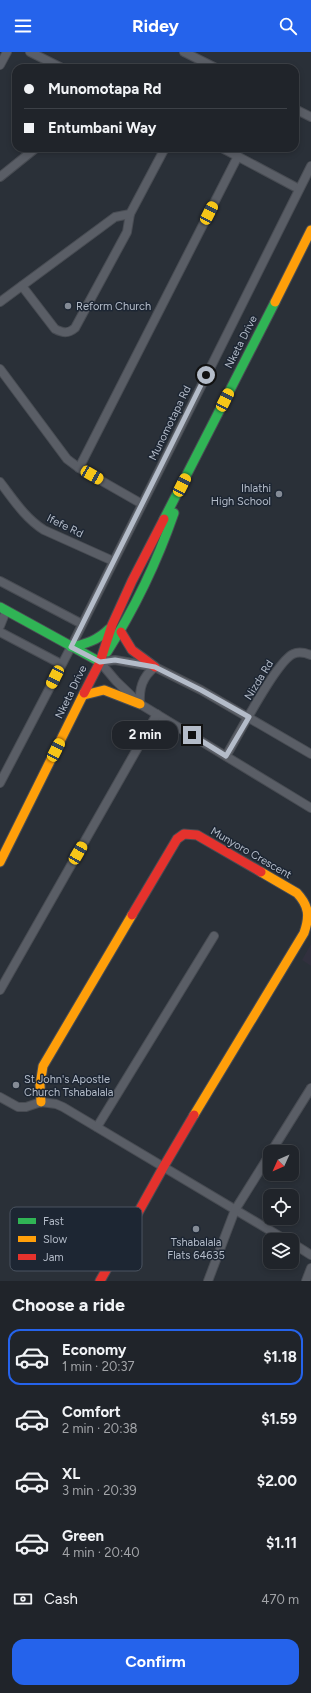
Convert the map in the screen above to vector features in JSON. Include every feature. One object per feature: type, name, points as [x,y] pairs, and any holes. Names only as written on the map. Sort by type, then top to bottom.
[{"type":"street","points":[[0,65],[7,52]]},
{"type":"street","points":[[30,52],[54,64]]},
{"type":"street","points":[[184,52],[208,64]]},
{"type":"street","points":[[299,111],[311,117]]},
{"type":"street","points":[[0,177],[31,152]]},
{"type":"street","points":[[22,286],[55,329],[62,332],[70,332],[75,328],[127,232],[130,214],[163,152]]},
{"type":"street","points":[[230,152],[299,189]]},
{"type":"street","points":[[79,468],[238,156]]},
{"type":"street","name":"Munomotapa Rd","points":[[0,783],[71,647],[311,166]]},
{"type":"street","points":[[0,302],[115,217],[130,214]]},
{"type":"street","name":"Nketa Drive","points":[[0,862],[100,662],[112,625],[132,581],[311,230]]},
{"type":"street","points":[[0,369],[67,459],[79,468],[142,504]]},
{"type":"street","name":"Ifefe Rd","points":[[0,482],[24,513],[44,530],[113,561]]},
{"type":"street","name":"Nketa Drive","points":[[100,662],[121,632],[163,545],[182,485]]},
{"type":"street","points":[[0,581],[82,624]]},
{"type":"street","points":[[0,626],[3,609],[100,662],[116,681],[140,704]]},
{"type":"street","points":[[71,647],[90,644],[101,638],[112,625]]},
{"type":"street","points":[[0,632],[61,664]]},
{"type":"street","points":[[121,632],[132,650],[155,667],[201,690],[311,754]]},
{"type":"street","name":"Nizda Rd","points":[[226,756],[278,667],[294,654],[302,652],[311,655]]},
{"type":"street","points":[[100,662],[115,660],[155,667]]},
{"type":"street","points":[[140,704],[139,692],[141,687],[148,673],[155,667]]},
{"type":"street","points":[[84,695],[104,690],[140,704],[311,808]]},
{"type":"street","points":[[0,990],[157,714]]},
{"type":"street","name":"Munyoro Crescent","points":[[41,1102],[40,1085],[43,1066],[177,839],[184,834],[197,835],[297,893],[306,902],[310,913],[310,921],[141,1207]]},
{"type":"street","points":[[97,1127],[214,936]]},
{"type":"street","points":[[276,1145],[311,1088]]},
{"type":"street","points":[[0,1097],[18,1107],[26,1107],[41,1102],[56,1104],[64,1107],[274,1233]]},
{"type":"street","points":[[208,1281],[235,1210],[263,1166]]},
{"type":"street","points":[[299,1247],[311,1254]]},
{"type":"street","points":[[306,1281],[311,1272],[311,1268]]},
{"type":"street","name":"Munyoro Crescent","points":[[100,1281],[106,1271]]},
{"type":"shaded area","points":[[311,944],[311,966],[302,960]]},
{"type":"traffic: fast","points":[[164,519],[275,302]]},
{"type":"traffic: fast","points":[[107,652],[127,619],[145,584],[174,513]]},
{"type":"traffic: fast","points":[[0,607],[100,662]]},
{"type":"traffic: fast","points":[[71,647],[92,641],[109,629]]},
{"type":"traffic: slow","points":[[275,302],[311,230]]},
{"type":"traffic: slow","points":[[84,695],[104,690],[140,704]]},
{"type":"traffic: slow","points":[[0,862],[84,693]]},
{"type":"traffic: slow","points":[[194,1115],[304,933],[306,927],[308,916],[306,907],[297,893],[261,872]]},
{"type":"traffic: slow","points":[[41,1102],[40,1085],[43,1066],[132,915]]},
{"type":"traffic: jam","points":[[84,693],[100,662],[112,625],[132,581],[164,519]]},
{"type":"traffic: jam","points":[[121,632],[132,650],[155,667]]},
{"type":"traffic: jam","points":[[132,915],[177,839],[184,834],[197,835],[261,872]]},
{"type":"traffic: jam","points":[[141,1207],[194,1115]]},
{"type":"traffic: jam","points":[[100,1281],[106,1271]]},
{"type":"place","name":"Reform Church","points":[[68,306]]},
{"type":"place","name":"Ihlathi High School","points":[[279,494]]},
{"type":"place","name":"St John's Apostle Church Tshabalala","points":[[16,1085]]},
{"type":"place","name":"Tshabalala Flats 64635","points":[[196,1229]]},
{"type":"route","points":[[192,735],[226,756],[249,717],[201,690],[155,667],[115,660],[100,662],[71,647],[206,375]]}]
